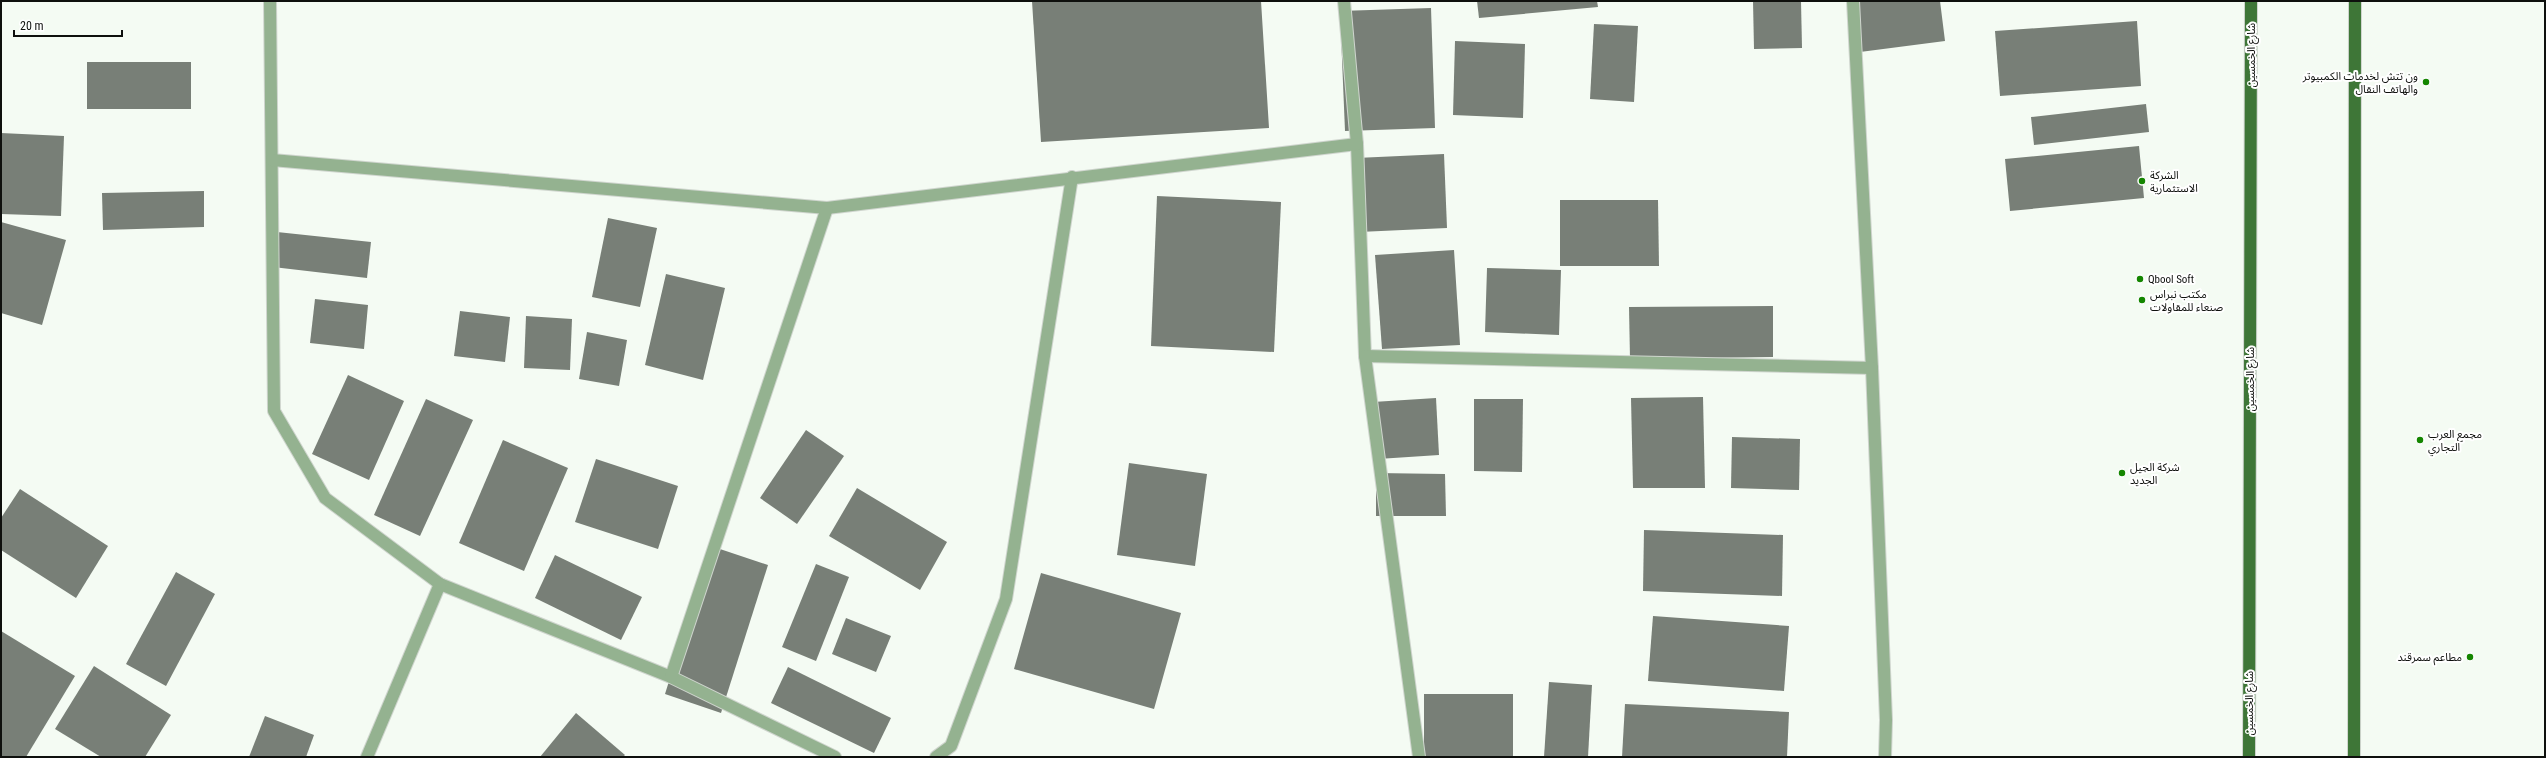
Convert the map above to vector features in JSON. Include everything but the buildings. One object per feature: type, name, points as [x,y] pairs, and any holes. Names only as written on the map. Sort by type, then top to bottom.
[{"type":"main road","name":"شارع الخمسين","points":[[2249,757],[2251,1]]},
{"type":"main road","points":[[2354,757],[2355,1]]},
{"type":"street","points":[[270,1],[274,411],[326,498],[440,584],[671,677],[835,757]]},
{"type":"street","points":[[1344,1],[1357,144],[1365,356],[1419,757]]},
{"type":"street","points":[[1853,1],[1872,368],[1886,720],[1884,757]]},
{"type":"street","points":[[272,160],[827,208],[1072,177],[1357,144]]},
{"type":"street","points":[[936,757],[951,746],[1006,598],[1072,177]]},
{"type":"street","points":[[671,677],[827,208]]},
{"type":"street","points":[[1365,356],[1872,368]]},
{"type":"street","points":[[367,757],[440,584]]},
{"type":"place","name":"ون تتش لخدمات الكمبيوتر والهاتف النقال","points":[[2426,82]]},
{"type":"place","name":"الشركة الاستثمارية","points":[[2142,181]]},
{"type":"place","name":"Qbool Soft","points":[[2140,279]]},
{"type":"place","name":"مكتب نبراس صنعاء للمقاولات","points":[[2142,300]]},
{"type":"place","name":"مجمع العرب التجاري","points":[[2420,440]]},
{"type":"place","name":"شركة الجيل الجديد","points":[[2122,473]]},
{"type":"place","name":"مطاعم سمرقند","points":[[2470,657]]}]
